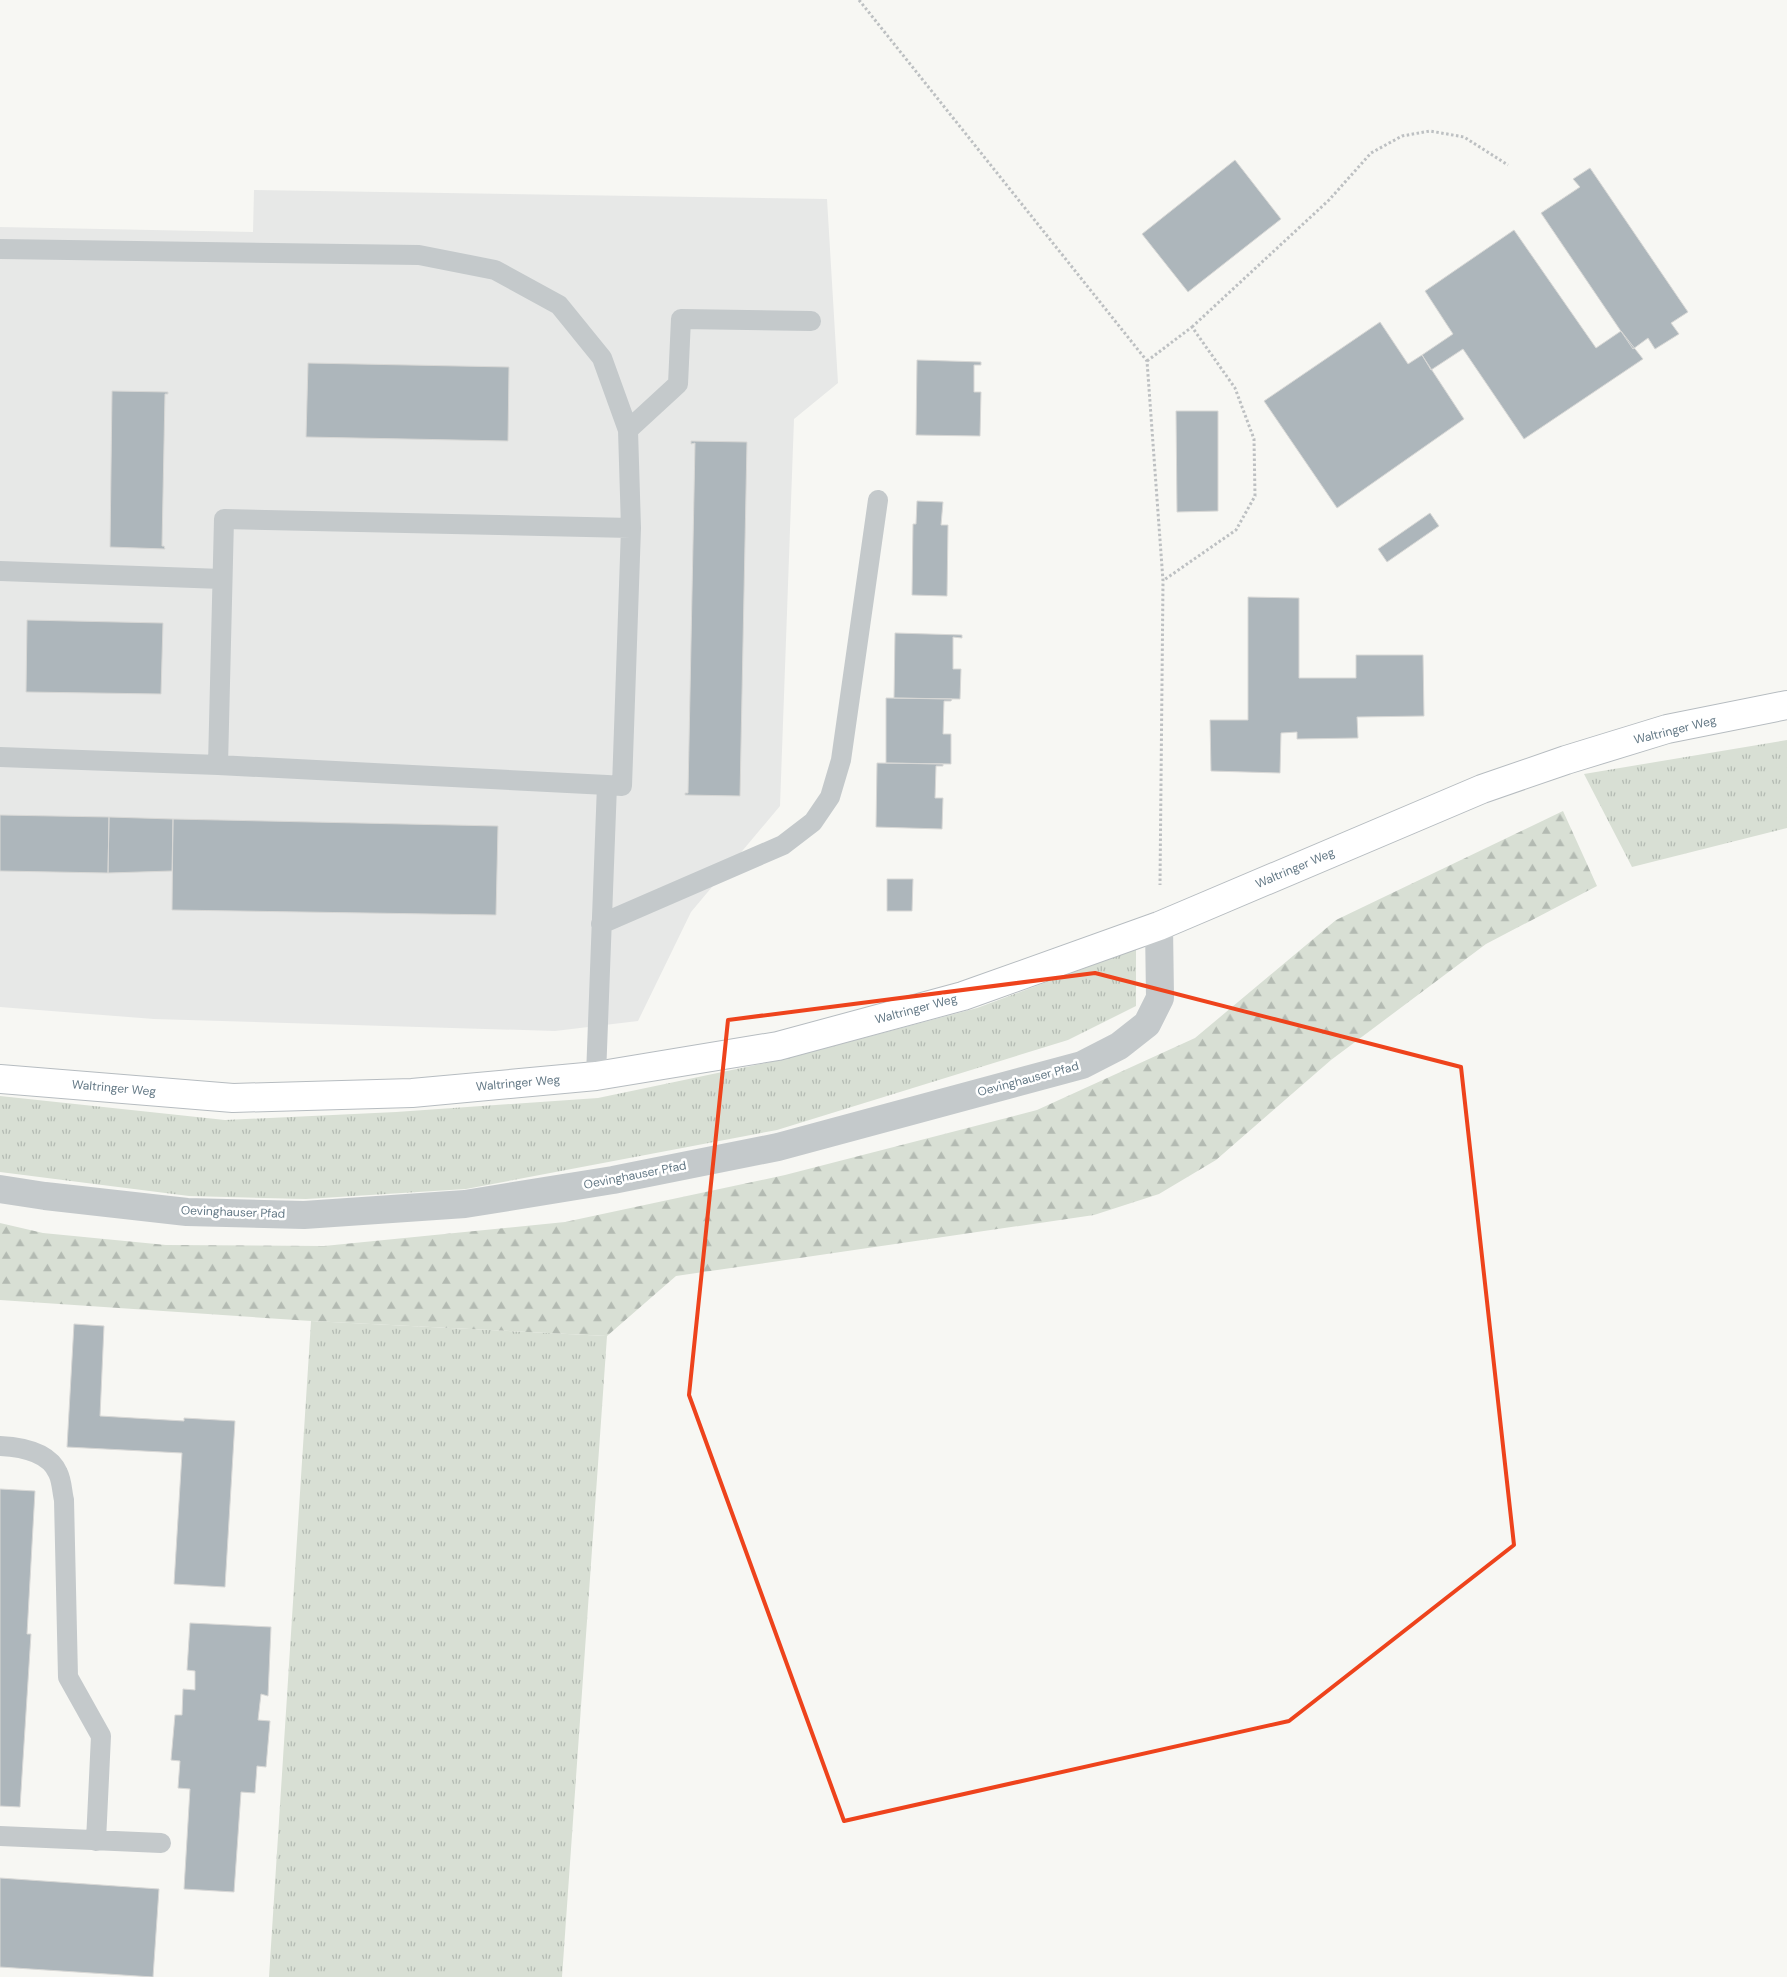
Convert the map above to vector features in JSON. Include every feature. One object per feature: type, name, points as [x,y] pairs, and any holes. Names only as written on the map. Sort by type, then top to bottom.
[{"type":"street","name":"Waltringer Weg","points":[[0,1079],[233,1098],[412,1093],[596,1076],[778,1046],[963,996],[1159,926],[1501,783],[1566,760],[1667,729],[1787,705]]},
{"type":"street","name":"Oevinghauser Pfad","points":[[0,1189],[187,1212],[304,1215],[466,1204],[613,1180],[778,1147],[1082,1065],[1119,1046],[1147,1024],[1160,998],[1159,926]]},
{"type":"lane","points":[[0,249],[419,256],[495,270],[559,305],[602,358],[628,430],[632,528],[622,786],[218,764],[0,758]]},
{"type":"lane","points":[[628,430],[678,384],[681,319],[811,321]]},
{"type":"lane","points":[[601,924],[783,846],[813,822],[830,797],[841,760],[878,500]]},
{"type":"lane","points":[[218,764],[224,519],[632,528]]},
{"type":"lane","points":[[0,571],[222,579]]},
{"type":"lane","points":[[596,1076],[607,785]]},
{"type":"lane","points":[[0,1446],[17,1447],[44,1457],[58,1472],[64,1500],[68,1677],[101,1736],[96,1841]]},
{"type":"lane","points":[[0,1836],[162,1843]]},
{"type":"path","points":[[859,0],[1147,361],[1163,581],[1159,926]]},
{"type":"path","points":[[1147,361],[1192,327],[1329,200],[1371,153],[1402,136],[1430,131],[1464,137],[1508,166]]},
{"type":"path","points":[[1163,581],[1236,530],[1255,496],[1254,439],[1251,430],[1235,388],[1192,327]]},
{"type":"highlighted area","points":[[1095,973],[1461,1067],[1514,1545],[1289,1721],[844,1821],[689,1395],[728,1020]]},
{"type":"shaded area","points":[[254,190],[827,199],[838,383],[794,419],[780,806],[691,912],[638,1021],[555,1031],[154,1019],[0,1007],[0,227],[253,232]]},
{"type":"green space","points":[[1787,740],[1787,828],[1632,867],[1584,774]]},
{"type":"green space","points":[[1563,811],[1597,886],[1486,944],[1331,1060],[1216,1160],[1159,1194],[1094,1215],[676,1276],[607,1336],[311,1321],[0,1300],[0,1223],[43,1233],[166,1245],[324,1246],[565,1222],[785,1175],[1037,1110],[1195,1038],[1336,920]]},
{"type":"green space","points":[[1136,949],[1136,1006],[1068,1040],[777,1130],[466,1189],[306,1199],[189,1196],[0,1172],[0,1096],[225,1120],[396,1112],[598,1098],[780,1060],[977,1008]]},
{"type":"green space","points":[[311,1321],[607,1336],[562,1977],[269,1977]]},
{"type":"building","points":[[1235,160],[1281,219],[1188,292],[1142,234]]},
{"type":"building","points":[[1590,168],[1688,312],[1671,323],[1679,334],[1655,349],[1648,338],[1633,349],[1541,213],[1580,187],[1573,179]]},
{"type":"building","points":[[1514,230],[1596,348],[1621,331],[1643,359],[1524,439],[1463,349],[1431,370],[1422,355],[1453,334],[1425,291]]},
{"type":"building","points":[[1380,322],[1408,364],[1422,355],[1464,419],[1337,508],[1264,401]]},
{"type":"building","points":[[917,360],[981,362],[981,365],[974,365],[974,392],[981,392],[980,436],[916,435]]},
{"type":"building","points":[[308,363],[509,367],[508,441],[306,437]]},
{"type":"building","points":[[112,391],[168,392],[168,394],[165,394],[162,546],[165,549],[110,547]]},
{"type":"building","points":[[1176,411],[1218,411],[1218,511],[1177,512]]},
{"type":"building","points":[[691,441],[747,442],[740,796],[685,795],[685,793],[688,793],[695,443],[691,444]]},
{"type":"building","points":[[917,501],[943,502],[941,525],[948,525],[947,596],[912,595],[913,524],[916,524]]},
{"type":"building","points":[[1430,513],[1439,526],[1387,562],[1378,549]]},
{"type":"building","points":[[1248,597],[1299,598],[1299,678],[1356,678],[1356,655],[1423,655],[1424,716],[1357,717],[1358,738],[1297,739],[1297,732],[1281,733],[1280,773],[1211,771],[1210,720],[1248,720]]},
{"type":"building","points":[[27,620],[163,623],[161,694],[26,692]]},
{"type":"building","points":[[895,633],[962,635],[962,638],[953,637],[953,669],[961,669],[960,699],[894,698]]},
{"type":"building","points":[[886,698],[952,699],[951,701],[944,701],[943,734],[951,734],[951,764],[886,763]]},
{"type":"building","points":[[877,763],[943,764],[943,766],[936,766],[935,798],[943,798],[942,829],[876,827]]},
{"type":"building","points":[[0,815],[109,817],[108,873],[0,871]]},
{"type":"building","points":[[109,817],[173,819],[172,871],[108,873]]},
{"type":"building","points":[[173,819],[498,826],[496,915],[172,910]]},
{"type":"building","points":[[887,879],[913,879],[912,911],[887,911]]},
{"type":"building","points":[[74,1324],[104,1326],[100,1416],[184,1421],[184,1418],[235,1421],[225,1587],[174,1584],[182,1453],[67,1447]]},
{"type":"building","points":[[0,1489],[35,1491],[27,1634],[31,1634],[20,1807],[0,1806]]},
{"type":"building","points":[[190,1623],[271,1627],[268,1696],[261,1694],[258,1720],[270,1721],[266,1767],[257,1766],[255,1793],[241,1792],[234,1892],[184,1889],[190,1789],[178,1788],[180,1761],[171,1760],[175,1715],[182,1715],[183,1689],[195,1690],[195,1671],[187,1670]]},
{"type":"building","points":[[0,1878],[159,1889],[153,1977],[0,1967]]}]
